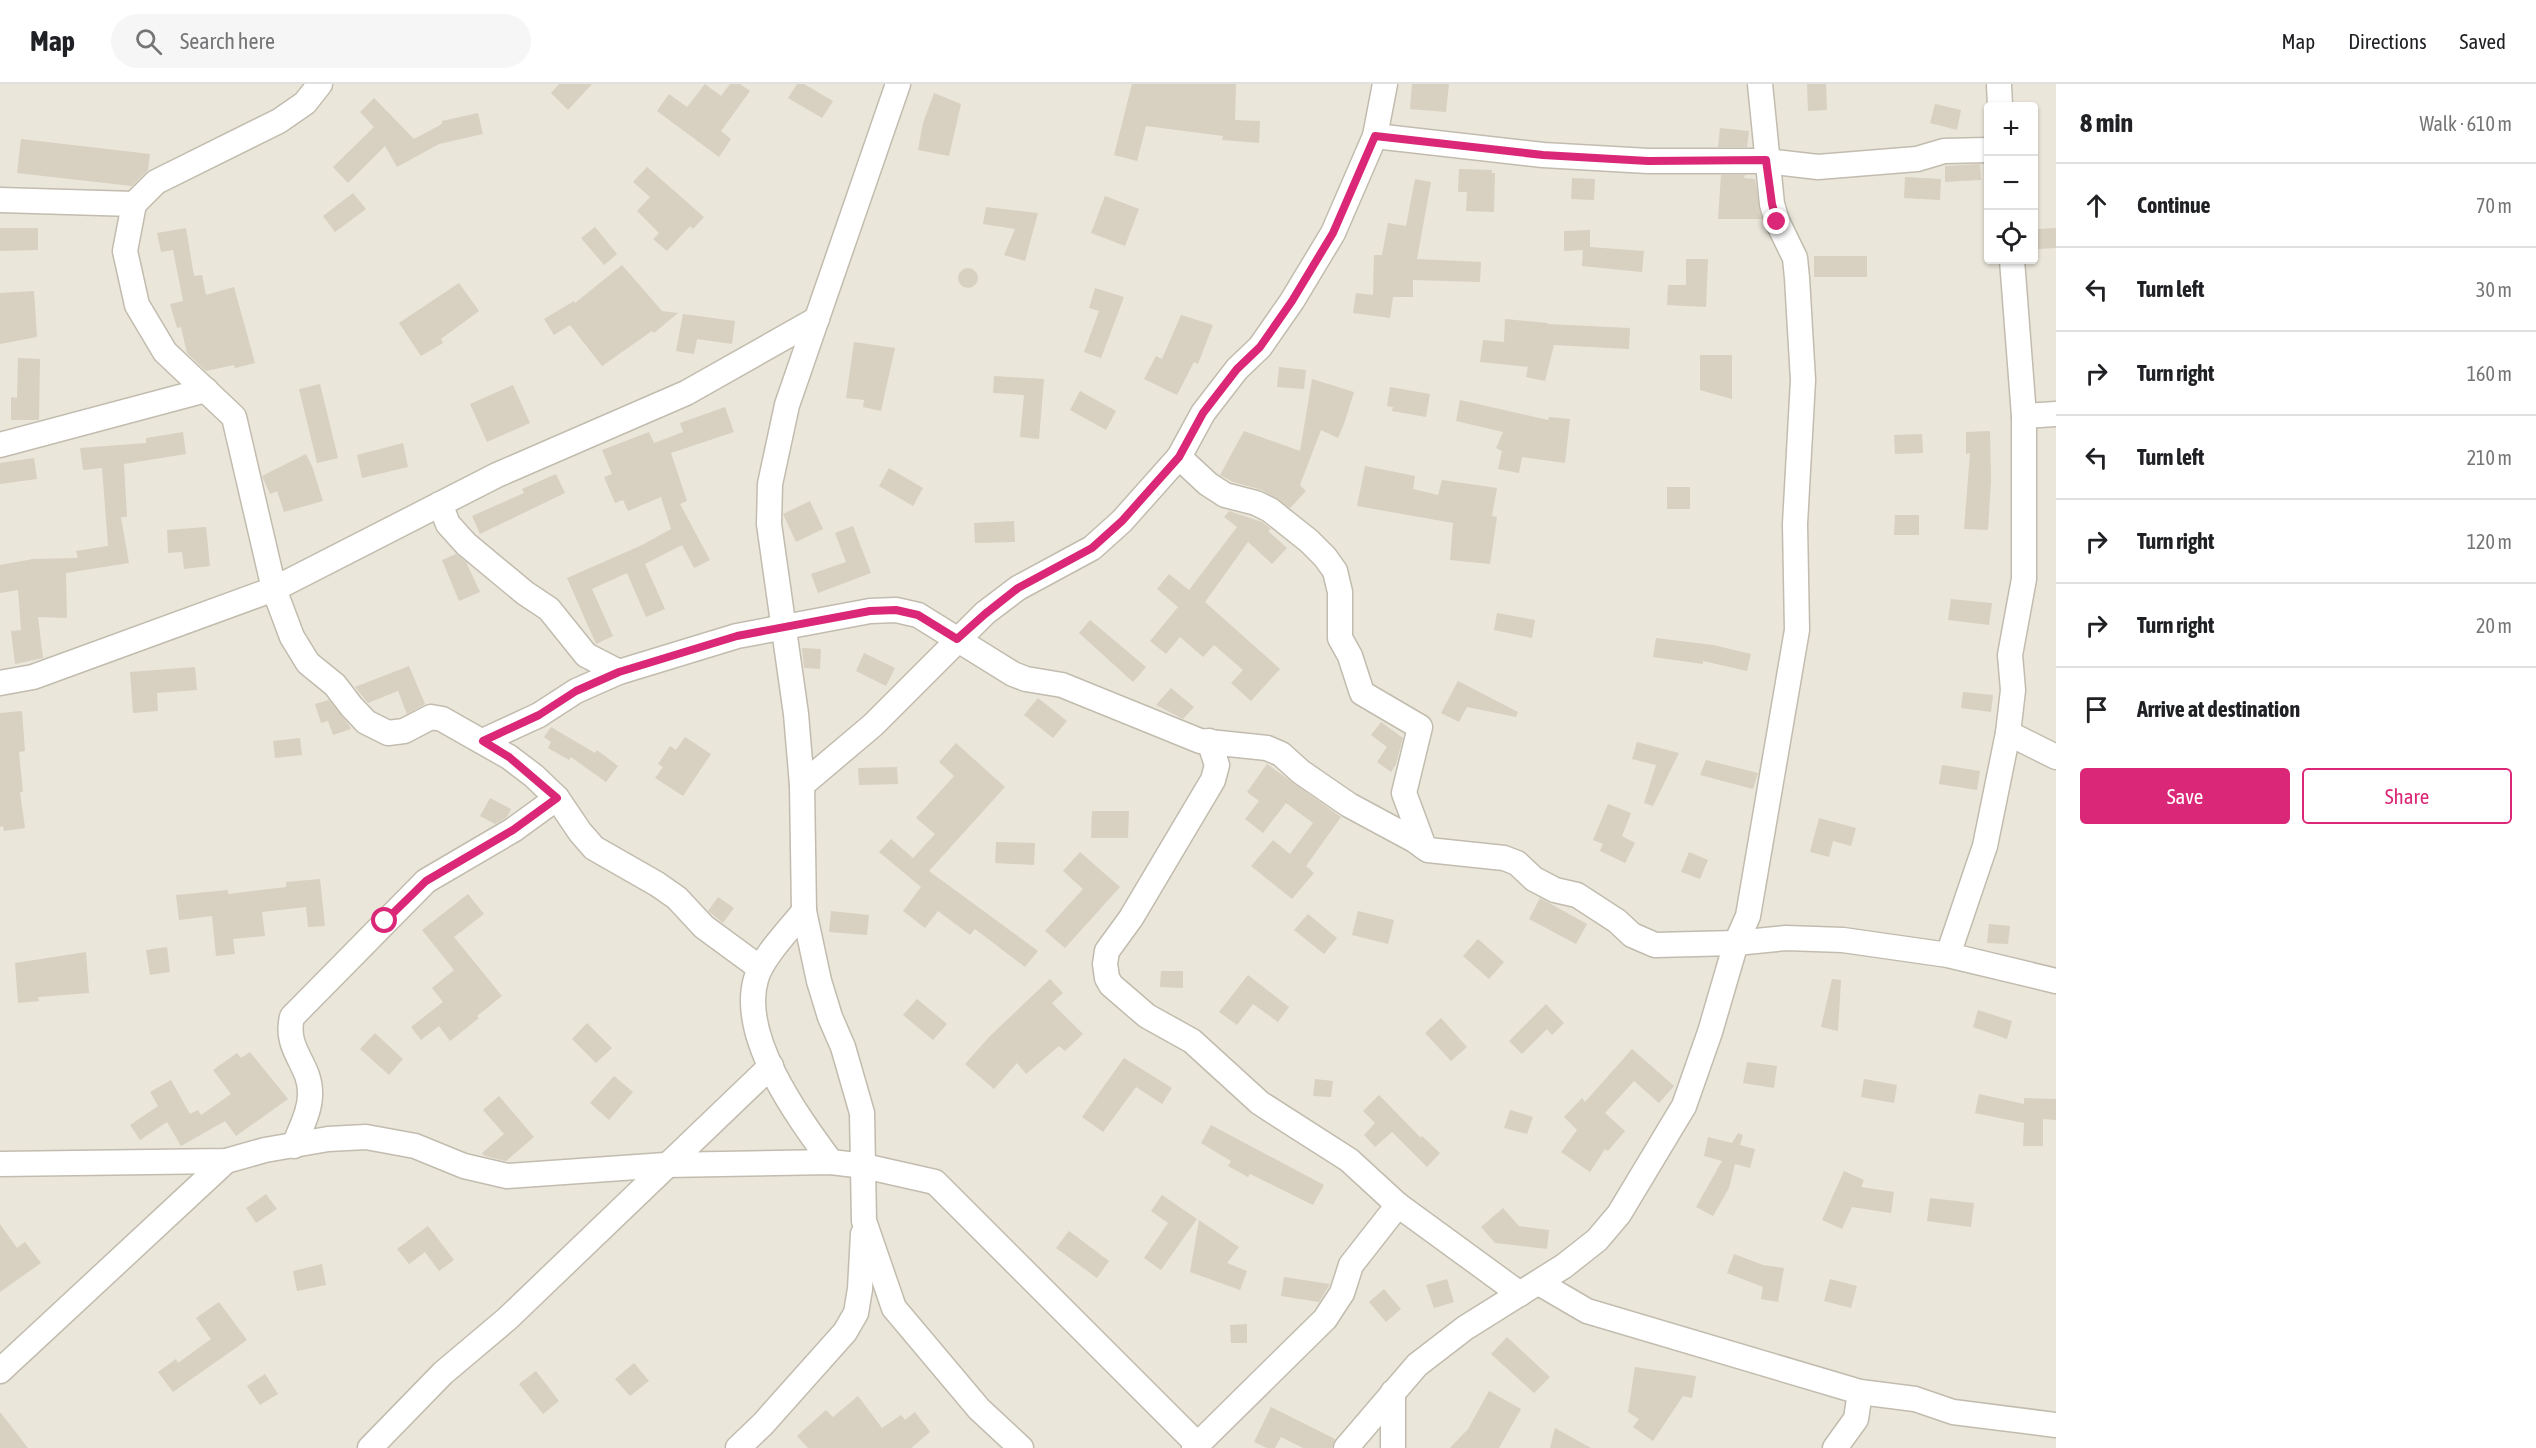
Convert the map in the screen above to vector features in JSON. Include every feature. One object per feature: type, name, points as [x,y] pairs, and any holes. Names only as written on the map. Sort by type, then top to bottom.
[{"type":"street","points":[[320,84],[305,103],[279,121],[156,182],[134,204],[125,251],[137,305],[165,352],[234,417],[274,589],[292,637],[308,663],[336,685],[366,722],[395,734],[431,717],[442,719],[517,763],[557,798],[594,848],[677,898],[704,927],[760,968]]},
{"type":"street","points":[[738,1448],[763,1424],[845,1332],[856,1313],[860,1289],[864,1221],[862,1113],[843,1047],[830,1017],[819,981],[804,911],[802,784],[796,714],[769,524],[770,483],[787,405],[898,84]]},
{"type":"street","points":[[802,784],[873,725],[957,639],[985,614],[1018,588],[1092,548],[1122,521],[1179,457],[1203,413],[1237,369],[1260,347],[1292,301],[1333,233],[1375,136],[1385,84]]},
{"type":"street","points":[[1346,1448],[1393,1392],[1442,1344],[1529,1289],[1597,1240],[1619,1214],[1684,1106],[1710,1032],[1736,944],[1748,916],[1797,630],[1795,524],[1803,380],[1795,258],[1777,222],[1772,204],[1760,84]]},
{"type":"street","points":[[1999,84],[2000,102]]},
{"type":"street","points":[[1375,136],[1543,155],[1648,161],[1766,160],[1818,167],[1917,159],[1944,152],[1984,150]]},
{"type":"street","points":[[0,200],[134,204]]},
{"type":"street","points":[[1948,955],[1985,846],[2008,733],[2013,690],[2010,655],[2024,579],[2024,416],[2012,264]]},
{"type":"street","points":[[0,683],[33,676],[274,589],[497,475],[686,393],[817,319]]},
{"type":"street","points":[[0,445],[206,390]]},
{"type":"street","points":[[2024,416],[2056,414]]},
{"type":"street","points":[[1179,457],[1208,484],[1225,495],[1256,503],[1270,510],[1309,541],[1335,571],[1340,592],[1340,638],[1350,656],[1362,693],[1420,727],[1404,793],[1424,847]]},
{"type":"street","points":[[440,504],[448,524],[466,544],[516,586],[549,609],[586,655],[619,672]]},
{"type":"street","points":[[483,741],[539,715],[576,691],[619,672],[737,636],[870,611],[896,610],[918,615],[1013,674],[1026,679],[1062,685],[1200,741],[1267,748],[1281,754],[1301,772],[1349,806],[1428,850],[1504,858],[1517,863],[1534,879],[1554,890],[1577,895],[1617,921],[1632,935],[1654,945],[1736,944],[1786,938],[1844,940],[1948,955],[2056,981]]},
{"type":"street","points":[[2008,733],[2056,757]]},
{"type":"street","points":[[1209,741],[1217,765],[1213,780],[1136,909],[1107,951],[1105,964],[1107,978],[1111,985],[1147,1016],[1192,1041],[1260,1103],[1349,1160],[1398,1205],[1529,1289],[1587,1311],[1860,1392],[1915,1399],[1953,1412],[2056,1425]]},
{"type":"street","points":[[294,1146],[306,1114],[310,1091],[291,1041],[289,1030],[292,1017],[426,881],[513,830],[557,798]]},
{"type":"street","points":[[804,911],[760,968],[755,980],[754,1009],[757,1033],[771,1066],[794,1111],[831,1162]]},
{"type":"street","points":[[369,1448],[443,1373],[507,1319],[665,1165],[771,1066]]},
{"type":"street","points":[[0,1164],[226,1161],[265,1150],[328,1139],[366,1137],[415,1146],[464,1166],[507,1176],[665,1165],[831,1162],[864,1166],[935,1182],[1196,1446],[1325,1319],[1342,1293],[1351,1265],[1398,1205]]},
{"type":"street","points":[[0,1371],[226,1161]]},
{"type":"street","points":[[864,1221],[894,1308],[979,1409],[1021,1448]]},
{"type":"street","points":[[1393,1392],[1393,1448]]},
{"type":"street","points":[[1835,1448],[1856,1419],[1860,1392]]},
{"type":"shaded area","points":[[0,84],[2056,84],[2056,1448],[0,1448]]},
{"type":"building","points":[[559,84],[592,84],[568,110],[551,93]]},
{"type":"building","points":[[705,84],[721,96],[730,84],[740,84],[750,91],[721,131],[731,139],[719,157],[657,111],[669,94],[687,107]]},
{"type":"building","points":[[797,84],[804,84],[833,101],[822,118],[788,98]]},
{"type":"building","points":[[1132,84],[1236,84],[1235,120],[1260,121],[1259,143],[1222,140],[1223,136],[1146,126],[1137,161],[1114,155]]},
{"type":"building","points":[[1412,84],[1449,84],[1446,112],[1410,109]]},
{"type":"building","points":[[1807,84],[1826,84],[1827,110],[1808,111]]},
{"type":"building","points":[[934,93],[961,104],[949,156],[918,150],[923,123]]},
{"type":"building","points":[[374,98],[414,139],[442,124],[442,121],[478,113],[483,134],[439,144],[397,167],[385,146],[348,183],[333,167],[374,127],[360,112]]},
{"type":"building","points":[[1935,104],[1961,110],[1957,130],[1930,123]]},
{"type":"building","points":[[1720,128],[1749,131],[1747,147],[1718,147]]},
{"type":"building","points":[[21,139],[150,154],[148,170],[132,186],[17,173]]},
{"type":"building","points":[[1980,164],[1981,180],[1945,182],[1945,166]]},
{"type":"building","points":[[647,167],[704,217],[693,229],[690,226],[667,251],[653,239],[659,233],[637,211],[650,197],[633,182]]},
{"type":"building","points":[[1459,169],[1492,170],[1492,173],[1495,173],[1494,212],[1466,211],[1467,192],[1458,192]]},
{"type":"building","points":[[1721,175],[1745,175],[1744,178],[1755,179],[1762,219],[1718,219]]},
{"type":"building","points":[[1905,177],[1941,179],[1940,200],[1904,198]]},
{"type":"building","points":[[1572,178],[1595,179],[1594,200],[1571,199]]},
{"type":"building","points":[[1415,179],[1431,182],[1417,259],[1481,262],[1480,282],[1413,280],[1413,297],[1393,297],[1390,318],[1353,313],[1356,293],[1373,295],[1374,255],[1382,255],[1388,223],[1406,226]]},
{"type":"building","points":[[353,193],[366,209],[335,232],[323,216]]},
{"type":"building","points":[[1105,196],[1139,209],[1125,246],[1091,233]]},
{"type":"building","points":[[986,207],[1038,213],[1025,261],[1004,255],[1015,229],[983,224]]},
{"type":"building","points":[[595,227],[617,254],[604,265],[581,238]]},
{"type":"building","points":[[0,228],[38,228],[38,250],[0,251]]},
{"type":"building","points":[[186,228],[194,276],[202,275],[206,295],[234,287],[255,363],[206,371],[187,353],[181,327],[177,328],[170,304],[183,301],[173,250],[161,252],[157,233]]},
{"type":"building","points":[[2056,228],[2056,248],[2038,249],[2038,229]]},
{"type":"building","points":[[1590,230],[1590,247],[1644,251],[1642,272],[1582,266],[1583,250],[1564,251],[1564,231]]},
{"type":"building","points":[[1814,256],[1867,256],[1867,277],[1814,277]]},
{"type":"building","points":[[1686,259],[1708,259],[1706,307],[1667,305],[1668,285],[1686,285]]},
{"type":"building","points":[[622,265],[662,311],[678,313],[654,333],[652,331],[602,366],[570,325],[554,335],[544,319],[574,301],[575,303]]},
{"type":"building","points":[[968,268],[975,271],[978,278],[975,285],[968,288],[961,285],[958,278],[961,271]]},
{"type":"building","points":[[459,283],[479,311],[441,339],[443,343],[421,356],[399,323]]},
{"type":"building","points":[[1095,288],[1124,297],[1101,358],[1084,352],[1099,311],[1089,308]]},
{"type":"building","points":[[34,291],[37,337],[0,344],[0,293]]},
{"type":"building","points":[[683,314],[735,321],[732,344],[697,339],[694,354],[676,351]]},
{"type":"building","points":[[1181,315],[1213,325],[1198,364],[1194,362],[1177,395],[1144,379],[1156,356],[1162,359]]},
{"type":"building","points":[[1505,319],[1547,324],[1630,328],[1629,349],[1554,345],[1545,381],[1526,377],[1528,367],[1480,362],[1483,340],[1504,342]]},
{"type":"building","points":[[854,342],[895,348],[881,411],[863,407],[864,400],[846,398]]},
{"type":"building","points":[[1700,355],[1732,355],[1732,399],[1700,390]]},
{"type":"building","points":[[18,358],[40,359],[39,420],[11,420],[11,397],[17,398]]},
{"type":"building","points":[[1279,367],[1306,370],[1304,389],[1277,387]]},
{"type":"building","points":[[994,376],[1044,379],[1039,439],[1020,437],[1024,395],[993,393]]},
{"type":"building","points":[[1312,379],[1354,392],[1338,438],[1321,430],[1300,485],[1306,491],[1294,504],[1290,508],[1262,490],[1233,482],[1220,475],[1244,431],[1300,451]]},
{"type":"building","points":[[320,384],[338,458],[317,463],[299,389]]},
{"type":"building","points":[[513,385],[530,423],[487,442],[470,404]]},
{"type":"building","points":[[1390,387],[1430,394],[1426,417],[1392,411],[1393,407],[1387,406]]},
{"type":"building","points":[[1080,391],[1116,411],[1106,430],[1070,410]]},
{"type":"building","points":[[1460,400],[1548,420],[1549,417],[1570,419],[1565,463],[1522,457],[1519,473],[1498,469],[1502,451],[1496,448],[1503,432],[1456,421]]},
{"type":"building","points":[[725,407],[734,432],[671,453],[687,501],[680,504],[710,560],[694,568],[682,545],[645,564],[665,609],[646,617],[627,573],[592,589],[613,636],[596,644],[567,578],[642,545],[671,529],[661,497],[628,511],[623,500],[615,503],[604,477],[612,474],[602,450],[649,432],[654,443],[683,432],[680,423]]},
{"type":"building","points":[[1990,431],[1991,480],[1988,530],[1964,529],[1970,453],[1966,454],[1966,432]]},
{"type":"building","points":[[183,432],[186,454],[124,464],[127,517],[121,517],[129,563],[66,573],[67,618],[38,617],[43,658],[15,664],[11,631],[21,630],[18,590],[0,593],[0,565],[33,559],[78,558],[76,551],[108,546],[102,468],[83,470],[80,448],[146,443],[146,438]]},
{"type":"building","points":[[1922,434],[1923,453],[1895,454],[1894,435]]},
{"type":"building","points":[[403,443],[408,467],[362,478],[357,455]]},
{"type":"building","points":[[306,454],[323,501],[284,512],[277,491],[270,494],[262,476]]},
{"type":"building","points":[[34,458],[37,479],[0,484],[0,463]]},
{"type":"building","points":[[1365,466],[1415,476],[1413,489],[1438,495],[1442,480],[1497,488],[1492,516],[1497,517],[1490,564],[1450,560],[1453,523],[1357,506]]},
{"type":"building","points":[[889,468],[923,488],[913,506],[879,486]]},
{"type":"building","points":[[556,474],[565,493],[480,534],[472,516],[524,493],[522,489]]},
{"type":"building","points":[[1667,487],[1690,487],[1690,509],[1667,509]]},
{"type":"building","points":[[810,501],[823,529],[796,542],[783,514]]},
{"type":"building","points":[[1229,511],[1262,522],[1271,529],[1268,531],[1287,548],[1272,564],[1248,542],[1205,602],[1280,669],[1251,701],[1231,683],[1243,670],[1214,645],[1203,657],[1180,637],[1166,654],[1150,641],[1178,607],[1157,589],[1169,574],[1189,590],[1237,527],[1224,517]]},
{"type":"building","points":[[1895,515],[1919,515],[1919,535],[1894,535]]},
{"type":"building","points":[[1014,521],[1015,542],[975,543],[974,523]]},
{"type":"building","points":[[853,526],[871,573],[818,593],[811,574],[846,562],[835,533]]},
{"type":"building","points":[[206,527],[210,566],[184,569],[182,552],[168,553],[167,530]]},
{"type":"building","points":[[456,554],[466,562],[480,592],[459,601],[442,560]]},
{"type":"building","points":[[1951,599],[1992,603],[1989,625],[1948,620]]},
{"type":"building","points":[[1497,613],[1535,620],[1532,638],[1494,630]]},
{"type":"building","points":[[1090,620],[1146,667],[1133,682],[1079,633]]},
{"type":"building","points":[[1656,638],[1713,645],[1751,654],[1747,671],[1703,661],[1703,664],[1653,657]]},
{"type":"building","points":[[802,648],[821,649],[820,669],[804,668]]},
{"type":"building","points":[[864,653],[895,668],[886,686],[856,671]]},
{"type":"building","points":[[409,666],[425,704],[407,714],[398,691],[368,703],[355,687]]},
{"type":"building","points":[[195,667],[197,690],[157,693],[158,711],[133,713],[130,672]]},
{"type":"building","points":[[1458,681],[1518,712],[1516,717],[1467,707],[1459,722],[1441,713]]},
{"type":"building","points":[[1171,688],[1194,707],[1183,719],[1156,705]]},
{"type":"building","points":[[1963,692],[1993,695],[1991,712],[1961,708]]},
{"type":"building","points":[[1038,698],[1067,721],[1053,738],[1024,715]]},
{"type":"building","points":[[329,700],[351,729],[333,735],[328,721],[321,723],[315,704]]},
{"type":"building","points":[[22,711],[25,751],[19,752],[23,792],[20,792],[25,828],[4,831],[3,826],[0,827],[0,713]]},
{"type":"building","points":[[1381,722],[1403,738],[1396,764],[1391,772],[1377,762],[1387,747],[1371,735]]},
{"type":"building","points":[[551,727],[595,753],[597,750],[618,766],[606,782],[571,757],[569,760],[548,748],[551,742],[544,737]]},
{"type":"building","points":[[685,737],[711,754],[683,796],[655,778],[663,767],[658,764],[670,746],[676,750]]},
{"type":"building","points":[[300,738],[302,755],[275,758],[273,741]]},
{"type":"building","points":[[1637,742],[1679,753],[1653,806],[1644,803],[1656,765],[1632,759]]},
{"type":"building","points":[[956,743],[1005,787],[929,871],[1038,951],[1025,967],[975,929],[970,935],[938,911],[925,928],[903,911],[921,887],[879,852],[891,839],[913,858],[935,834],[916,818],[954,776],[939,762]]},
{"type":"building","points":[[1706,760],[1758,773],[1753,789],[1700,775]]},
{"type":"building","points":[[1267,764],[1341,817],[1306,866],[1314,873],[1292,899],[1251,866],[1273,840],[1290,854],[1313,823],[1286,803],[1263,833],[1245,819],[1259,801],[1247,792]]},
{"type":"building","points":[[1942,765],[1980,771],[1977,790],[1939,784]]},
{"type":"building","points":[[897,767],[898,784],[859,785],[858,768]]},
{"type":"building","points":[[490,798],[511,809],[507,817],[495,824],[480,816]]},
{"type":"building","points":[[1608,804],[1631,813],[1622,836],[1635,843],[1625,863],[1600,851],[1603,844],[1593,840]]},
{"type":"building","points":[[1092,811],[1129,811],[1128,838],[1091,838]]},
{"type":"building","points":[[1819,818],[1856,828],[1851,846],[1833,841],[1829,857],[1810,852]]},
{"type":"building","points":[[996,842],[1035,843],[1034,865],[995,863]]},
{"type":"building","points":[[1080,852],[1120,887],[1065,948],[1045,931],[1083,889],[1063,871]]},
{"type":"building","points":[[1689,852],[1708,860],[1700,879],[1681,872]]},
{"type":"building","points":[[320,879],[325,926],[308,927],[306,907],[262,912],[265,936],[233,939],[235,954],[216,956],[212,916],[179,920],[176,895],[228,890],[228,894],[286,887],[286,882]]},
{"type":"building","points":[[468,894],[484,914],[454,937],[502,996],[450,1041],[439,1026],[421,1040],[411,1027],[443,1002],[432,988],[454,970],[422,930]]},
{"type":"building","points":[[718,897],[734,908],[723,923],[708,911]]},
{"type":"building","points":[[1540,898],[1587,924],[1576,944],[1529,919]]},
{"type":"building","points":[[831,911],[869,915],[867,935],[829,932]]},
{"type":"building","points":[[1358,911],[1394,920],[1388,944],[1352,935]]},
{"type":"building","points":[[1308,914],[1337,938],[1324,954],[1294,930]]},
{"type":"building","points":[[1989,924],[2010,926],[2008,944],[1987,943]]},
{"type":"building","points":[[1478,939],[1504,962],[1489,979],[1463,956]]},
{"type":"building","points":[[167,947],[170,972],[150,975],[146,950]]},
{"type":"building","points":[[86,952],[89,993],[38,997],[39,1001],[18,1003],[15,963]]},
{"type":"building","points":[[1161,971],[1183,971],[1183,988],[1160,987]]},
{"type":"building","points":[[1248,975],[1289,1007],[1278,1022],[1253,1004],[1237,1025],[1219,1012]]},
{"type":"building","points":[[1050,979],[1063,993],[1052,1003],[1083,1034],[1065,1051],[1059,1046],[1026,1074],[1017,1063],[994,1089],[965,1064],[989,1037]]},
{"type":"building","points":[[1832,979],[1841,980],[1838,1031],[1821,1027]]},
{"type":"building","points":[[917,999],[947,1024],[933,1040],[903,1015]]},
{"type":"building","points":[[1546,1004],[1564,1023],[1552,1035],[1547,1029],[1522,1054],[1509,1041]]},
{"type":"building","points":[[1978,1010],[2012,1021],[2007,1039],[1973,1027]]},
{"type":"building","points":[[1441,1018],[1467,1047],[1451,1061],[1425,1033]]},
{"type":"building","points":[[587,1023],[612,1048],[596,1063],[572,1039]]},
{"type":"building","points":[[375,1033],[403,1059],[389,1075],[360,1049]]},
{"type":"building","points":[[1632,1049],[1674,1086],[1659,1103],[1634,1081],[1605,1113],[1625,1131],[1608,1151],[1605,1149],[1590,1172],[1561,1152],[1577,1130],[1564,1117],[1582,1098],[1585,1102]]},
{"type":"building","points":[[250,1052],[288,1099],[236,1136],[225,1121],[181,1146],[167,1122],[140,1140],[130,1125],[158,1106],[150,1092],[171,1080],[190,1114],[198,1110],[201,1115],[231,1094],[213,1070],[237,1053],[241,1058]]},
{"type":"building","points":[[1124,1058],[1172,1088],[1162,1104],[1136,1087],[1103,1132],[1082,1117]]},
{"type":"building","points":[[1747,1062],[1777,1066],[1774,1088],[1743,1083]]},
{"type":"building","points":[[614,1076],[633,1092],[609,1120],[590,1103]]},
{"type":"building","points":[[1315,1079],[1333,1081],[1331,1097],[1313,1096]]},
{"type":"building","points":[[1864,1079],[1897,1085],[1894,1103],[1861,1097]]},
{"type":"building","points":[[1979,1094],[2024,1104],[2024,1098],[2056,1099],[2056,1120],[2043,1119],[2043,1146],[2023,1146],[2024,1123],[1975,1113]]},
{"type":"building","points":[[1379,1095],[1421,1138],[1422,1136],[1440,1153],[1427,1167],[1392,1132],[1375,1147],[1364,1135],[1375,1123],[1363,1111]]},
{"type":"building","points":[[499,1096],[534,1137],[506,1161],[485,1156],[482,1153],[504,1134],[483,1110]]},
{"type":"building","points":[[1510,1110],[1533,1117],[1527,1134],[1504,1128]]},
{"type":"building","points":[[1211,1125],[1324,1185],[1313,1205],[1250,1174],[1248,1177],[1228,1166],[1231,1161],[1201,1143]]},
{"type":"building","points":[[1738,1133],[1743,1135],[1740,1145],[1755,1149],[1750,1168],[1735,1164],[1729,1188],[1713,1216],[1696,1207],[1722,1161],[1704,1156],[1708,1137],[1732,1143]]},
{"type":"building","points":[[1844,1171],[1864,1180],[1861,1187],[1894,1192],[1891,1213],[1852,1207],[1842,1229],[1822,1220]]},
{"type":"building","points":[[266,1194],[277,1209],[256,1223],[246,1208]]},
{"type":"building","points":[[1162,1195],[1197,1219],[1161,1270],[1144,1258],[1168,1223],[1151,1211]]},
{"type":"building","points":[[1930,1198],[1974,1203],[1971,1227],[1927,1221]]},
{"type":"building","points":[[1503,1208],[1519,1226],[1549,1230],[1547,1249],[1495,1243],[1481,1227]]},
{"type":"building","points":[[1199,1220],[1239,1247],[1227,1263],[1247,1271],[1240,1290],[1190,1272]]},
{"type":"building","points":[[0,1224],[17,1248],[25,1242],[41,1263],[0,1292]]},
{"type":"building","points":[[428,1226],[454,1260],[439,1271],[425,1252],[409,1264],[397,1249]]},
{"type":"building","points":[[1069,1231],[1109,1261],[1097,1278],[1056,1248]]},
{"type":"building","points":[[1734,1254],[1763,1265],[1784,1268],[1778,1302],[1761,1299],[1763,1287],[1727,1273]]},
{"type":"building","points":[[322,1264],[326,1285],[297,1291],[293,1271]]},
{"type":"building","points":[[1284,1277],[1330,1284],[1319,1302],[1281,1296]]},
{"type":"building","points":[[1447,1279],[1454,1302],[1434,1308],[1426,1285]]},
{"type":"building","points":[[1830,1279],[1857,1286],[1851,1308],[1824,1301]]},
{"type":"building","points":[[1384,1289],[1401,1309],[1386,1322],[1369,1302]]},
{"type":"building","points":[[219,1302],[247,1340],[173,1392],[158,1372],[176,1359],[178,1363],[211,1339],[196,1318]]},
{"type":"building","points":[[1247,1324],[1247,1343],[1231,1343],[1230,1325]]},
{"type":"building","points":[[1507,1337],[1550,1377],[1534,1393],[1491,1354]]},
{"type":"building","points":[[634,1363],[649,1381],[630,1396],[615,1379]]},
{"type":"building","points":[[1635,1367],[1696,1376],[1692,1398],[1683,1396],[1653,1441],[1633,1427],[1639,1419],[1628,1412]]},
{"type":"building","points":[[536,1371],[559,1401],[543,1414],[519,1384]]},
{"type":"building","points":[[265,1374],[278,1394],[260,1405],[247,1386]]},
{"type":"building","points":[[1489,1391],[1521,1409],[1499,1448],[1450,1448],[1468,1429]]},
{"type":"building","points":[[858,1396],[882,1428],[901,1415],[905,1420],[915,1412],[930,1432],[911,1448],[808,1448],[797,1436],[826,1410],[833,1417]]},
{"type":"building","points":[[1271,1407],[1335,1439],[1332,1448],[1303,1448],[1281,1437],[1275,1448],[1267,1448],[1254,1442]]},
{"type":"building","points":[[0,1412],[28,1448],[0,1448]]},
{"type":"building","points":[[1555,1428],[1591,1448],[1550,1448]]},
{"type":"route","points":[[385,921],[426,881],[513,830],[557,798],[534,776],[483,741],[539,715],[576,691],[619,672],[737,636],[870,611],[896,610],[918,615],[957,639],[1018,588],[1092,548],[1122,521],[1179,457],[1203,413],[1237,369],[1260,347],[1292,301],[1333,233],[1375,136],[1543,155],[1648,161],[1766,160],[1777,222]]}]
